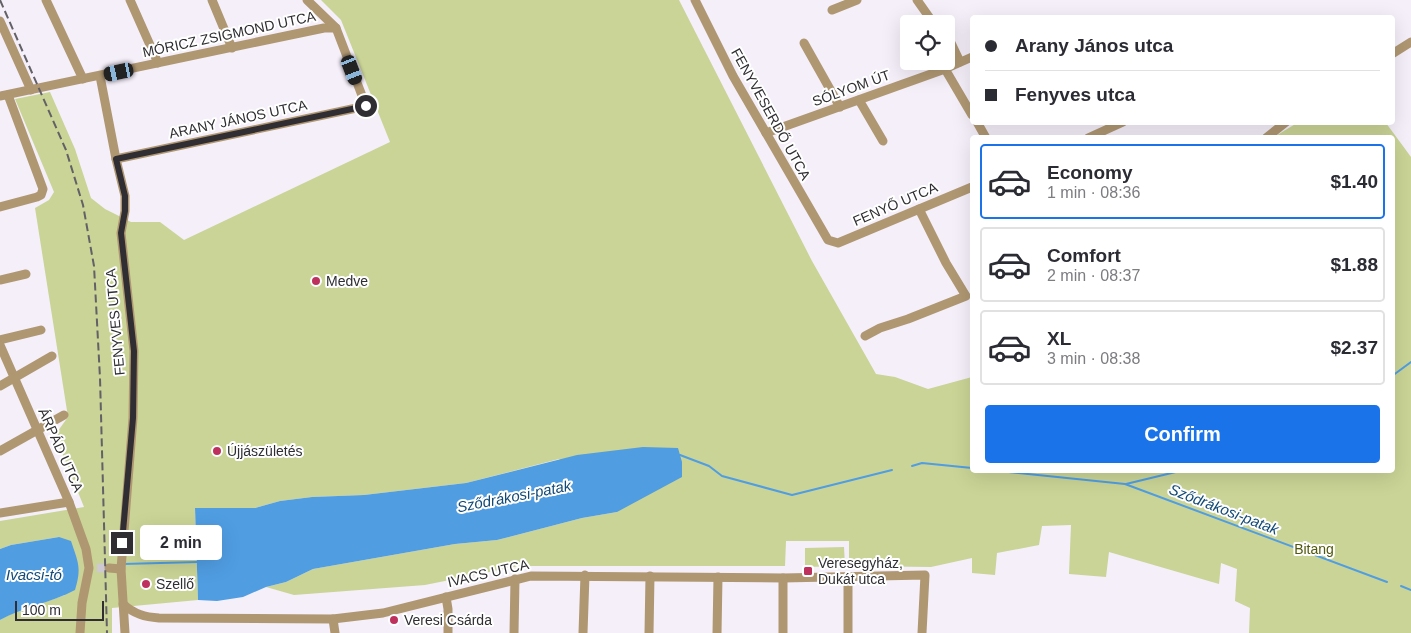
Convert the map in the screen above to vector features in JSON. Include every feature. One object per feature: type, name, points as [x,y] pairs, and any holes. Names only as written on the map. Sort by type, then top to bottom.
[{"type":"street","points":[[46,0],[83,80]]},
{"type":"street","points":[[130,0],[158,63]]},
{"type":"street","points":[[212,0],[232,48]]},
{"type":"street","points":[[307,0],[336,28]]},
{"type":"street","name":"FENYVESERDŐ UTCA","points":[[695,0],[732,76],[828,240]]},
{"type":"street","points":[[832,10],[857,0]]},
{"type":"street","points":[[917,0],[928,15]]},
{"type":"street","points":[[0,21],[35,89]]},
{"type":"street","name":"MÓRICZ ZSIGMOND UTCA","points":[[4,96],[324,28],[336,28]]},
{"type":"street","name":"ARANY JÁNOS UTCA","points":[[116,159],[366,106],[336,28]]},
{"type":"street","points":[[1395,52],[1411,42]]},
{"type":"street","points":[[804,43],[840,107]]},
{"type":"street","points":[[955,53],[960,62]]},
{"type":"street","name":"SÓLYOM ÚT","points":[[955,64],[970,58]]},
{"type":"street","name":"SÓLYOM ÚT","points":[[766,133],[942,70]]},
{"type":"street","points":[[946,70],[970,112]]},
{"type":"street","name":"FENYVES UTCA","points":[[100,76],[125,196],[125,211],[121,233],[134,351],[133,418],[121,569],[126,633]]},
{"type":"street","points":[[0,207],[37,197],[41,195],[43,188],[4,96]]},
{"type":"street","points":[[859,100],[883,141]]},
{"type":"street","points":[[1094,135],[1116,125]]},
{"type":"street","points":[[1270,135],[1282,125]]},
{"type":"street","name":"FENYŐ UTCA","points":[[828,240],[838,243],[970,187]]},
{"type":"street","points":[[866,336],[880,328],[908,320],[969,296],[946,263],[919,209]]},
{"type":"street","points":[[0,280],[26,274]]},
{"type":"street","points":[[0,340],[41,330]]},
{"type":"street","name":"ÁRPÁD UTCA","points":[[0,345],[69,502],[93,568],[82,603],[80,633]]},
{"type":"street","points":[[0,386],[52,356]]},
{"type":"street","points":[[0,451],[64,415]]},
{"type":"street","points":[[0,513],[69,502]]},
{"type":"street","points":[[109,568],[121,569]]},
{"type":"street","name":"IVACS UTCA","points":[[124,604],[135,613],[159,618],[333,619],[383,613],[531,576],[783,578],[926,575],[922,633]]},
{"type":"street","points":[[583,633],[585,576]]},
{"type":"street","points":[[649,633],[650,576]]},
{"type":"street","points":[[717,633],[718,577]]},
{"type":"street","points":[[848,577],[848,633]]},
{"type":"street","points":[[783,578],[783,633]]},
{"type":"street","points":[[514,633],[515,579]]},
{"type":"street","points":[[446,597],[448,633]]},
{"type":"street","points":[[333,619],[335,633]]},
{"type":"green space","name":"Bitang","points":[[321,0],[679,0],[812,261],[876,374],[895,377],[928,389],[970,378],[970,473],[1395,473],[1395,135],[1411,157],[1411,633],[1249,633],[1250,608],[1235,601],[1237,569],[1221,563],[1219,584],[1109,552],[1106,577],[1069,574],[1071,525],[1042,526],[1039,545],[997,553],[995,575],[972,573],[972,558],[931,567],[849,566],[849,541],[786,541],[785,566],[519,566],[425,585],[294,595],[266,587],[286,582],[313,569],[455,544],[497,540],[582,518],[617,512],[559,459],[466,483],[364,495],[312,497],[280,501],[255,508],[195,508],[198,600],[112,608],[112,633],[0,633],[0,620],[65,595],[59,537],[11,545],[0,549],[0,521],[84,507],[55,435],[68,417],[35,208],[49,200],[54,192],[15,99],[50,92],[75,149],[91,198],[105,209],[131,222],[160,222],[184,240],[390,142],[341,20]]},
{"type":"green space","points":[[1294,125],[1387,125],[1395,135],[1277,135]]},
{"type":"green space","points":[[844,547],[845,566],[805,567],[805,548]]},
{"type":"water","points":[[643,447],[678,448],[682,462],[682,477],[617,512],[582,518],[497,540],[455,544],[313,569],[286,582],[266,587],[243,597],[217,601],[198,600],[195,508],[255,508],[280,501],[312,497],[364,495],[466,483],[577,455]]},
{"type":"water","name":"Ivacsi-tó","points":[[59,537],[71,541],[76,554],[79,570],[75,590],[0,620],[0,549],[11,545]]},
{"type":"waterway","points":[[1395,374],[1411,362]]},
{"type":"waterway","name":"Sződrákosi-patak","points":[[680,455],[709,466],[722,476],[792,495],[892,470]]},
{"type":"waterway","name":"Sződrákosi-patak","points":[[912,466],[922,463],[970,468]]},
{"type":"waterway","name":"Sződrákosi-patak","points":[[1019,473],[1125,484],[1387,582]]},
{"type":"waterway","points":[[1126,484],[1172,473]]},
{"type":"waterway","name":"Sződrákosi-patak","points":[[123,564],[198,562]]},
{"type":"waterway","name":"Sződrákosi-patak","points":[[1401,586],[1411,590]]},
{"type":"tunnel","points":[[97,568],[109,568]]},
{"type":"railway","points":[[0,0],[66,150],[83,205],[94,266],[100,378],[107,633]]},
{"type":"place","name":"Medve","points":[[316,281]]},
{"type":"place","name":"Újjászületés","points":[[217,451]]},
{"type":"place","name":"Veresegyház, Dukát utca","points":[[808,571]]},
{"type":"place","name":"Szellő","points":[[146,584]]},
{"type":"place","name":"Veresi Csárda","points":[[394,620]]},
{"type":"route","points":[[122,543],[133,418],[134,351],[122,254],[121,233],[125,211],[125,196],[116,159],[366,106]]}]
